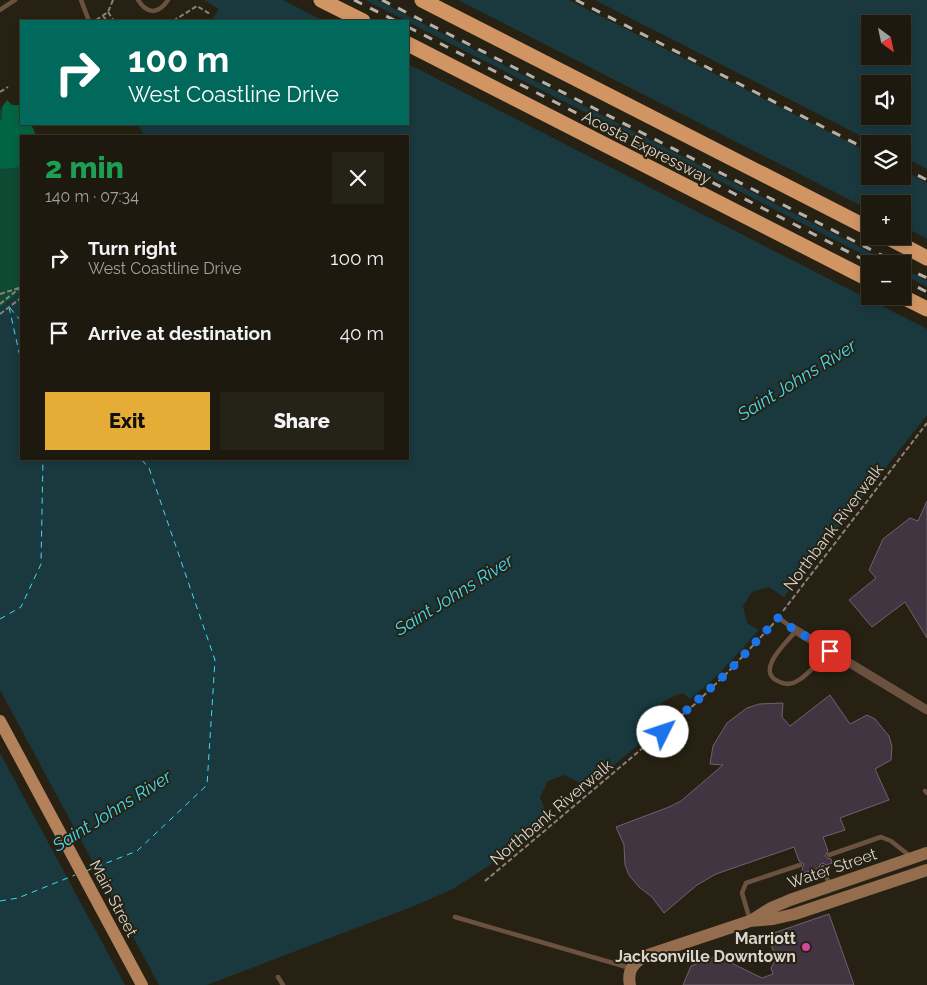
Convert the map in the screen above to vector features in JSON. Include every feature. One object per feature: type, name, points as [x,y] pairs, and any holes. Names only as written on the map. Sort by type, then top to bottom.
[{"type":"highway","points":[[321,0],[361,20]]},
{"type":"highway","name":"Acosta Expressway","points":[[422,0],[861,224]]},
{"type":"highway","name":"Acosta Expressway","points":[[409,45],[861,275]]},
{"type":"highway","points":[[902,245],[927,258]]},
{"type":"highway","points":[[911,301],[927,309]]},
{"type":"main road","name":"Main Street","points":[[0,722],[142,985]]},
{"type":"street","points":[[794,629],[926,708]]},
{"type":"street","name":"Water Street","points":[[631,968],[637,961],[650,954],[750,921],[781,904],[927,853]]},
{"type":"street","name":"Water Street","points":[[750,921],[783,917],[927,870]]},
{"type":"street","points":[[830,886],[834,901]]},
{"type":"street","points":[[630,985],[631,968]]},
{"type":"lane","points":[[0,10],[15,0]]},
{"type":"lane","points":[[81,0],[89,20]]},
{"type":"lane","points":[[138,0],[144,9],[152,11],[161,8],[168,0]]},
{"type":"lane","points":[[778,618],[794,629],[772,659],[769,667],[771,674],[777,681],[784,684],[799,680],[830,651]]},
{"type":"lane","points":[[829,855],[881,837],[891,841],[913,858]]},
{"type":"lane","points":[[750,921],[742,893],[746,883],[800,865]]},
{"type":"lane","points":[[823,867],[830,886]]},
{"type":"lane","points":[[455,917],[631,968]]},
{"type":"lane","points":[[278,977],[283,985]]},
{"type":"path","points":[[96,20],[108,12],[114,0]]},
{"type":"path","points":[[175,20],[197,6],[210,14]]},
{"type":"path","points":[[108,12],[113,20]]},
{"type":"path","points":[[103,16],[106,20]]},
{"type":"path","points":[[0,92],[8,87]]},
{"type":"path","points":[[0,294],[20,287]]},
{"type":"path","points":[[0,304],[20,288]]},
{"type":"path","points":[[0,314],[20,299]]},
{"type":"path","name":"Northbank Riverwalk","points":[[486,881],[695,704],[728,672],[778,618],[927,423]]},
{"type":"green space","points":[[7,100],[12,105],[19,105],[20,125],[31,125],[36,135],[20,135],[20,167],[0,169],[0,121],[2,120],[2,107]]},
{"type":"green space","points":[[0,108],[20,138],[20,293],[0,308]]},
{"type":"water","name":"Saint Johns River","points":[[204,0],[927,0],[927,415],[784,597],[769,587],[752,592],[743,606],[747,623],[759,630],[718,675],[690,699],[683,693],[661,704],[653,713],[647,725],[653,732],[585,790],[580,783],[565,775],[548,781],[540,797],[546,813],[551,819],[502,857],[453,889],[414,906],[207,985],[0,985],[0,308],[20,293],[20,460],[409,460],[409,135],[144,135],[138,125],[409,125],[409,20],[212,20],[219,9]]},
{"type":"pier","points":[[283,0],[365,0],[405,20],[322,20]]},
{"type":"pier","points":[[377,0],[458,0],[861,205],[861,245],[911,245],[911,230],[927,239],[927,281],[911,272],[911,255],[875,255]]},
{"type":"pier","points":[[569,0],[595,0],[861,136],[861,148]]},
{"type":"pier","points":[[409,23],[864,255],[861,255],[861,295],[409,65]]},
{"type":"pier","points":[[911,161],[927,169],[927,183],[911,174]]},
{"type":"pier","points":[[911,278],[927,287],[927,329],[880,305],[911,305]]},
{"type":"pier","points":[[0,690],[159,985],[125,985],[0,753]]},
{"type":"building","points":[[927,501],[927,638],[905,602],[872,627],[849,600],[876,578],[869,570],[883,539],[910,518],[918,521]]},
{"type":"building","points":[[830,695],[850,724],[867,715],[875,719],[889,736],[892,747],[891,760],[875,769],[889,800],[840,818],[845,830],[823,837],[828,851],[825,856],[831,859],[832,863],[827,865],[822,863],[819,868],[803,873],[804,864],[799,861],[794,847],[716,874],[697,885],[664,913],[652,897],[639,887],[629,875],[625,865],[624,845],[616,827],[681,801],[723,765],[710,764],[713,746],[727,723],[747,708],[759,704],[783,703],[782,717],[790,726]]},
{"type":"building","name":"Marriott Jacksonville Downtown","points":[[829,914],[854,985],[683,985],[691,966],[717,956],[762,978],[773,974],[771,968],[776,959],[768,935]]},
{"type":"ferry route","points":[[9,307],[20,356]]},
{"type":"ferry route","points":[[10,308],[20,320]]},
{"type":"ferry route","points":[[0,619],[21,607],[41,564],[43,460]]},
{"type":"ferry route","points":[[86,871],[137,851],[207,785],[215,660],[149,468],[142,460]]},
{"type":"ferry route","points":[[0,901],[18,898],[75,875]]},
{"type":"railway","points":[[354,0],[394,20]]},
{"type":"railway","points":[[382,0],[881,255]]},
{"type":"railway","points":[[576,0],[861,146]]},
{"type":"railway","points":[[409,28],[861,258]]},
{"type":"railway","points":[[911,172],[927,180]]},
{"type":"railway","points":[[911,270],[927,278]]},
{"type":"railway","points":[[911,284],[927,292]]},
{"type":"place","name":"Marriott Jacksonville Downtown","points":[[806,947]]},
{"type":"route","points":[[663,732],[728,672],[778,618],[830,651]]}]
